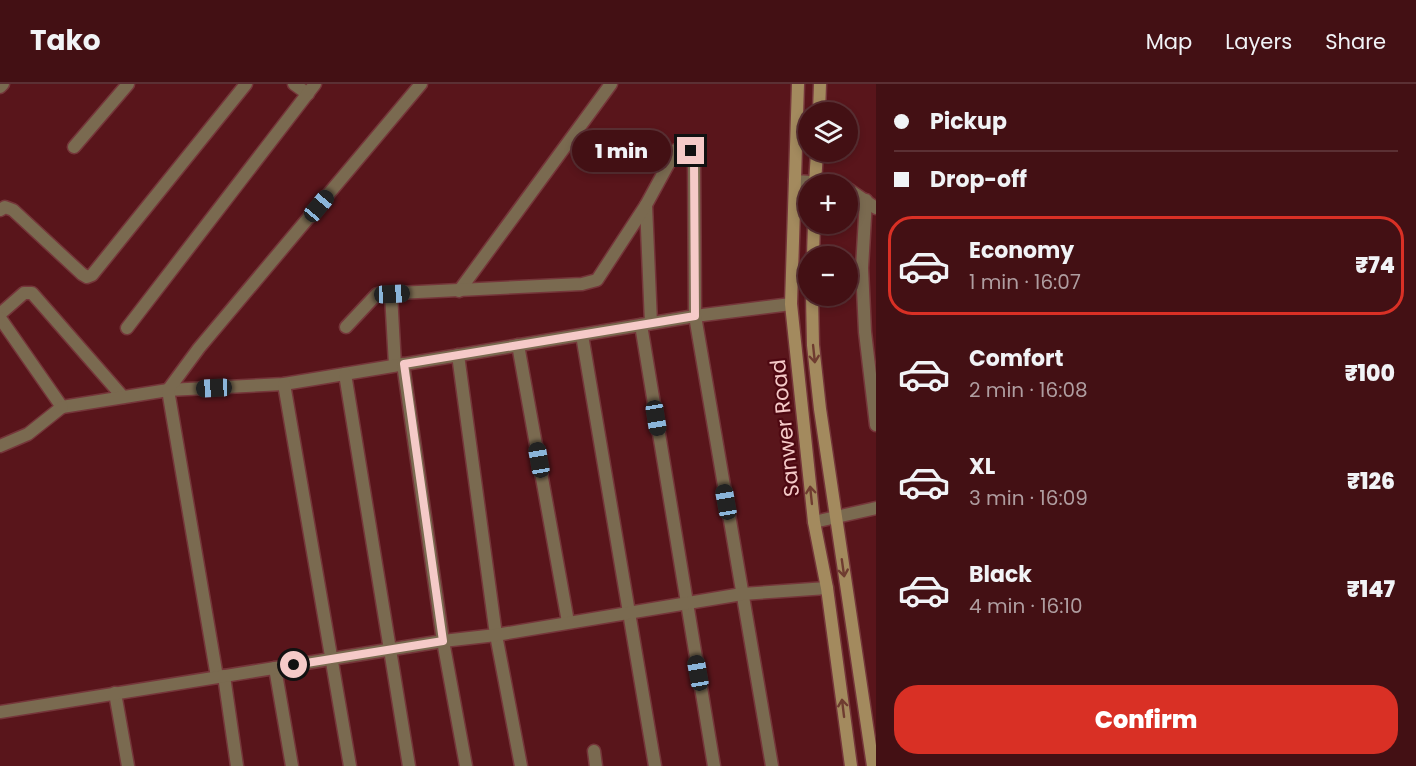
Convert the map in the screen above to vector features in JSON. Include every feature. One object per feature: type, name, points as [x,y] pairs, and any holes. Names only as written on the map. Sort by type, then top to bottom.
[{"type":"street","points":[[0,87],[3,84]]},
{"type":"street","points":[[74,147],[128,84]]},
{"type":"street","points":[[0,210],[5,207],[13,210],[82,274],[87,277],[92,275],[246,84]]},
{"type":"street","points":[[127,328],[312,89],[294,84]]},
{"type":"street","points":[[237,766],[168,390],[199,348],[421,84]]},
{"type":"street","points":[[459,291],[611,84]]},
{"type":"street","name":"Sanwer Road","points":[[798,84],[792,304],[814,522],[827,588],[851,766]]},
{"type":"street","points":[[819,102],[820,84]]},
{"type":"street","points":[[346,327],[377,294],[582,284],[597,280],[646,205],[676,150],[684,147],[691,151],[694,157],[695,316],[772,766]]},
{"type":"street","points":[[858,196],[871,204],[862,268],[865,332],[876,425]]},
{"type":"street","points":[[646,205],[646,324],[686,603],[714,766]]},
{"type":"street","points":[[62,407],[5,333],[0,316],[24,293],[32,293],[123,397]]},
{"type":"street","points":[[392,294],[399,365],[443,641],[466,766]]},
{"type":"street","points":[[0,446],[28,434],[62,407],[168,390],[284,384],[695,316],[792,304]]},
{"type":"street","name":"Sanwer Road","points":[[812,306],[813,345],[836,518],[871,721],[873,766]]},
{"type":"street","points":[[582,335],[655,766]]},
{"type":"street","points":[[518,345],[568,622]]},
{"type":"street","points":[[458,355],[496,635],[521,766]]},
{"type":"street","points":[[345,374],[409,766]]},
{"type":"street","points":[[284,384],[350,766]]},
{"type":"street","points":[[814,522],[876,508]]},
{"type":"street","points":[[0,712],[443,641],[496,635],[742,594],[827,588]]},
{"type":"street","points":[[275,668],[291,766]]},
{"type":"street","points":[[115,693],[128,766]]},
{"type":"street","points":[[594,751],[596,766]]},
{"type":"route","points":[[294,665],[443,641],[404,364],[695,316],[694,157],[691,151]]}]
